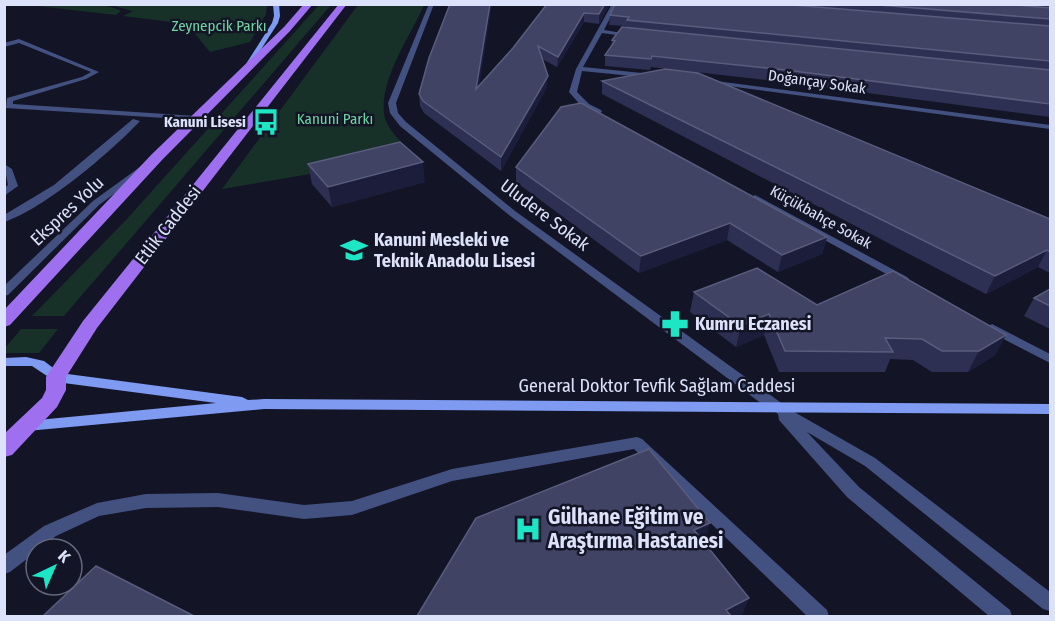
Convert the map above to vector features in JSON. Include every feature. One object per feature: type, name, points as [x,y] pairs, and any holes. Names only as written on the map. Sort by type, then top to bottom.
[{"type":"main road","points":[[249,64],[275,23],[276,4]]},
{"type":"main road","points":[[4,321],[156,157],[287,29],[309,4]]},
{"type":"main road","name":"Etlik Caddesi","points":[[4,449],[50,402],[56,390],[56,377],[90,325],[343,4]]},
{"type":"main road","points":[[4,362],[36,362],[49,368],[56,377]]},
{"type":"main road","name":"General Doktor Tevfik Sağlam Caddesi","points":[[56,377],[264,404]]},
{"type":"main road","name":"General Doktor Tevfik Sağlam Caddesi","points":[[24,426],[264,404],[1050,409]]},
{"type":"main road","points":[[4,437],[24,426]]},
{"type":"street","name":"Uludere Sokak","points":[[432,4],[392,103],[394,113],[403,124],[512,213],[775,406]]},
{"type":"street","points":[[607,117],[586,106],[573,92],[579,69],[615,4]]},
{"type":"street","points":[[600,31],[635,35]]},
{"type":"street","points":[[4,45],[19,41],[96,72],[84,78],[10,100],[9,106],[193,121]]},
{"type":"street","points":[[579,69],[659,77]]},
{"type":"street","name":"Doğançay Sokak","points":[[704,81],[1050,127]]},
{"type":"street","points":[[716,83],[748,96]]},
{"type":"street","points":[[4,113],[136,121],[193,121]]},
{"type":"street","points":[[4,219],[21,211],[71,178],[136,121]]},
{"type":"street","name":"Ekspres Yolu","points":[[4,293],[96,202],[156,157]]},
{"type":"street","points":[[4,167],[8,169],[13,186],[4,192]]},
{"type":"street","name":"Küçükbahçe Sokak","points":[[741,190],[916,286]]},
{"type":"street","points":[[978,320],[1050,359]]},
{"type":"street","points":[[775,406],[870,462],[1050,603]]},
{"type":"street","points":[[775,406],[853,492],[1003,616]]},
{"type":"street","points":[[4,566],[50,531],[97,510],[147,501],[218,500],[304,512],[352,508],[452,475],[637,443],[820,616]]},
{"type":"green space","points":[[90,4],[121,11],[116,15],[29,5]]},
{"type":"green space","name":"Zeynepcik Parkı","points":[[110,5],[267,5],[266,14],[250,42],[210,52],[187,24],[123,16],[133,11]]},
{"type":"green space","points":[[319,5],[331,5],[64,316],[32,316],[126,220]]},
{"type":"green space","name":"Kanuni Parkı","points":[[358,5],[424,5],[391,72],[384,100],[384,114],[388,126],[415,156],[222,189]]},
{"type":"green space","points":[[21,329],[58,329],[39,353],[5,353],[5,348]]},
{"type":"building","points":[[450,4],[490,4],[476,89],[513,48],[547,4],[605,4],[599,14],[584,13],[558,57],[538,46],[548,76],[501,157],[423,101],[419,94],[429,58]]},
{"type":"building","points":[[615,4],[780,4],[1050,26],[1050,61],[627,20],[629,17],[610,15]]},
{"type":"building","points":[[867,4],[1003,4],[1050,8],[1050,19]]},
{"type":"building","points":[[622,27],[1050,70],[1050,104],[786,70],[652,56],[651,59],[605,55],[615,41],[612,40]]},
{"type":"building","points":[[665,69],[698,73],[1050,219],[1050,252],[1047,250],[995,276],[602,81]]},
{"type":"building","points":[[581,103],[827,237],[782,255],[730,223],[641,256],[516,167],[561,107]]},
{"type":"building","points":[[400,142],[423,162],[328,187],[308,164]]},
{"type":"building","points":[[757,268],[817,305],[893,271],[1006,335],[979,351],[942,351],[922,339],[885,338],[893,352],[785,351],[769,314],[741,326],[694,292]]},
{"type":"building","points":[[1050,289],[1050,306],[1034,298]]},
{"type":"building","points":[[649,449],[710,523],[694,530],[749,598],[726,610],[731,616],[417,616],[476,518]]},
{"type":"building","points":[[96,566],[194,616],[43,616],[63,597],[84,597],[84,577]]},
{"type":"place","name":"Kanuni Lisesi","points":[[266,122]]},
{"type":"place","name":"Kanuni Mesleki ve Teknik Anadolu Lisesi","points":[[354,250]]},
{"type":"place","name":"Kumru Eczanesi","points":[[675,324]]},
{"type":"place","name":"Gülhane Eğitim ve Araştırma Hastanesi","points":[[528,529]]}]
